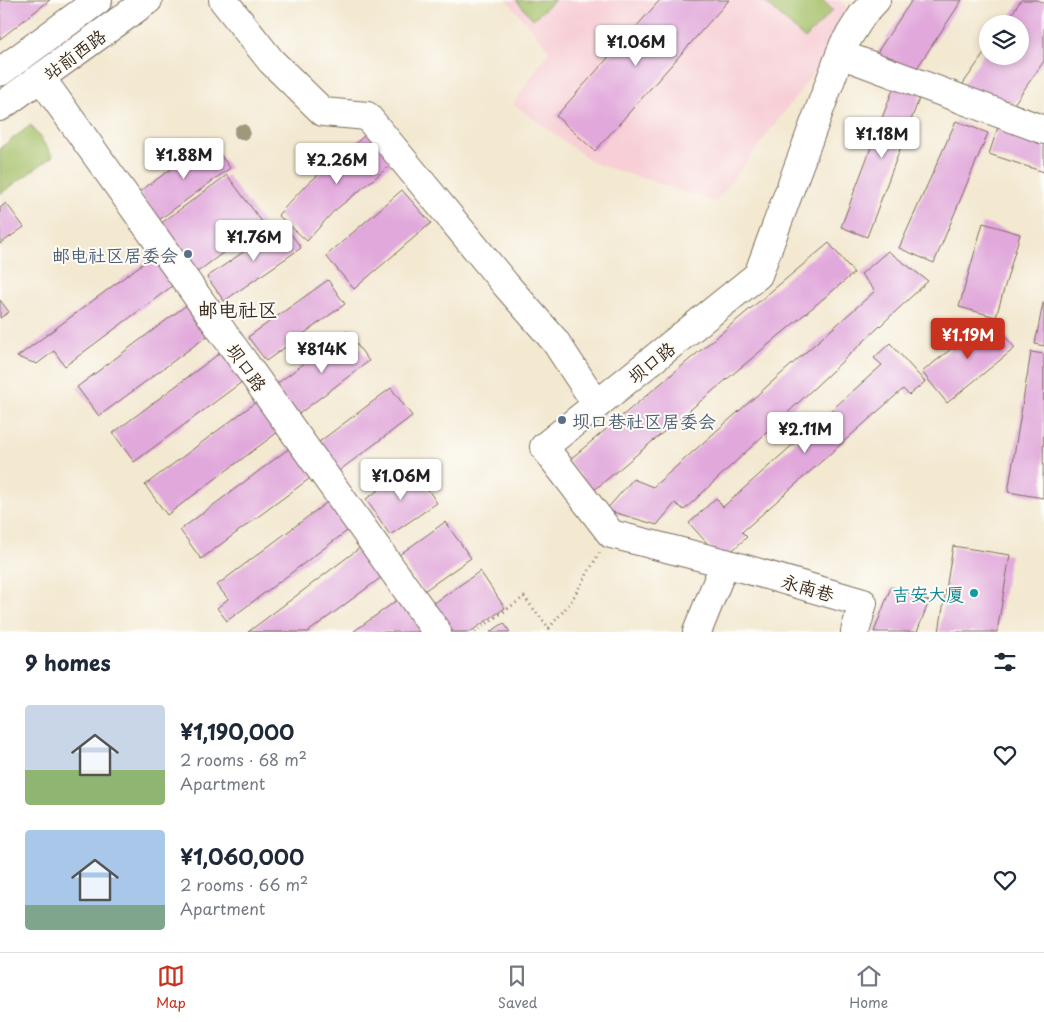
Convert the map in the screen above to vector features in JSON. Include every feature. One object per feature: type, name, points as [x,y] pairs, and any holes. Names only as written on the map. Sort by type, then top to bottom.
[{"type":"main road","name":"站前西路","points":[[0,72],[98,0]]},
{"type":"main road","name":"站前西路","points":[[0,107],[148,0]]},
{"type":"main road","points":[[223,0],[271,61],[323,112],[367,116],[506,285],[556,341],[598,405]]},
{"type":"main road","name":"坝口路","points":[[611,534],[544,447],[758,275],[840,54],[862,5]]},
{"type":"main road","points":[[840,54],[1044,130]]},
{"type":"main road","name":"坝口路","points":[[40,78],[437,632]]},
{"type":"main road","points":[[611,534],[725,563],[697,632]]},
{"type":"main road","name":"永南巷","points":[[725,563],[863,603],[855,632]]},
{"type":"path","points":[[475,632],[524,597],[549,628],[570,603],[611,534]]},
{"type":"shaded area","points":[[507,0],[839,0],[856,17],[716,202],[594,163],[513,104],[549,50]]},
{"type":"green space","points":[[516,0],[555,0],[533,19]]},
{"type":"green space","points":[[763,0],[822,0],[833,10],[805,39]]},
{"type":"green space","points":[[31,125],[53,156],[0,194],[0,148]]},
{"type":"building","points":[[0,0],[50,0],[0,39]]},
{"type":"building","points":[[660,0],[729,0],[595,151],[556,116]]},
{"type":"building","points":[[912,0],[962,0],[911,77],[876,54]]},
{"type":"building","points":[[1021,0],[1038,0],[1044,4],[1044,61],[1007,114],[960,88],[979,61],[979,65],[1029,65],[1029,15],[1011,15]]},
{"type":"building","points":[[896,81],[922,91],[867,237],[841,227]]},
{"type":"building","points":[[956,121],[988,133],[934,263],[899,248]]},
{"type":"building","points":[[1000,121],[1044,135],[1044,172],[989,154]]},
{"type":"building","points":[[371,130],[396,161],[333,212],[307,241],[278,215],[304,187]]},
{"type":"building","points":[[210,141],[230,168],[159,220],[139,192]]},
{"type":"building","points":[[227,175],[263,223],[196,273],[160,224]]},
{"type":"building","points":[[402,190],[431,223],[354,289],[326,256]]},
{"type":"building","points":[[6,203],[24,227],[0,244],[0,208]]},
{"type":"building","points":[[983,223],[1020,234],[996,317],[959,307]]},
{"type":"building","points":[[284,224],[301,248],[224,301],[207,277]]},
{"type":"building","points":[[829,243],[854,273],[593,491],[568,461]]},
{"type":"building","points":[[888,251],[928,281],[684,510],[675,503],[657,525],[606,510],[633,479],[653,487],[875,291],[861,274]]},
{"type":"building","points":[[157,253],[179,281],[65,366],[54,351],[37,364],[17,357]]},
{"type":"building","points":[[328,280],[345,304],[266,361],[248,337]]},
{"type":"building","points":[[0,300],[9,312],[0,318]]},
{"type":"building","points":[[192,301],[214,331],[99,416],[77,387]]},
{"type":"building","points":[[1044,303],[1044,346],[1035,344]]},
{"type":"building","points":[[990,318],[1015,348],[947,403],[922,372]]},
{"type":"building","points":[[347,331],[369,361],[296,416],[274,386]]},
{"type":"building","points":[[890,343],[925,382],[909,395],[903,389],[742,532],[747,537],[722,560],[689,523],[716,498],[723,507],[882,365],[874,358]]},
{"type":"building","points":[[228,347],[250,376],[134,462],[113,433]]},
{"type":"building","points":[[1031,352],[1044,354],[1043,498],[1008,492]]},
{"type":"building","points":[[391,388],[412,416],[336,473],[315,445]]},
{"type":"building","points":[[260,399],[282,429],[167,515],[145,485]]},
{"type":"building","points":[[295,444],[317,473],[201,559],[180,530]]},
{"type":"building","points":[[412,466],[437,503],[390,535],[366,499]]},
{"type":"building","points":[[330,500],[351,528],[227,621],[217,608],[228,599],[217,585]]},
{"type":"building","points":[[445,522],[471,558],[424,591],[399,555]]},
{"type":"building","name":"吉安大厦","points":[[953,546],[1010,555],[997,632],[939,632]]},
{"type":"building","points":[[361,547],[383,576],[308,632],[248,632]]},
{"type":"building","points":[[480,571],[505,608],[470,632],[453,632],[433,604]]},
{"type":"building","points":[[891,587],[929,601],[917,632],[874,632]]},
{"type":"building","points":[[400,598],[422,629],[417,632],[353,632]]},
{"type":"building","points":[[504,623],[510,632],[490,632]]},
{"type":"place","name":"邮电社区居委会","points":[[188,254]]},
{"type":"place","name":"坝口巷社区居委会","points":[[562,420]]},
{"type":"place","name":"吉安大厦","points":[[974,593]]},
{"type":"district","name":"邮电社区","points":[[238,309]]}]
